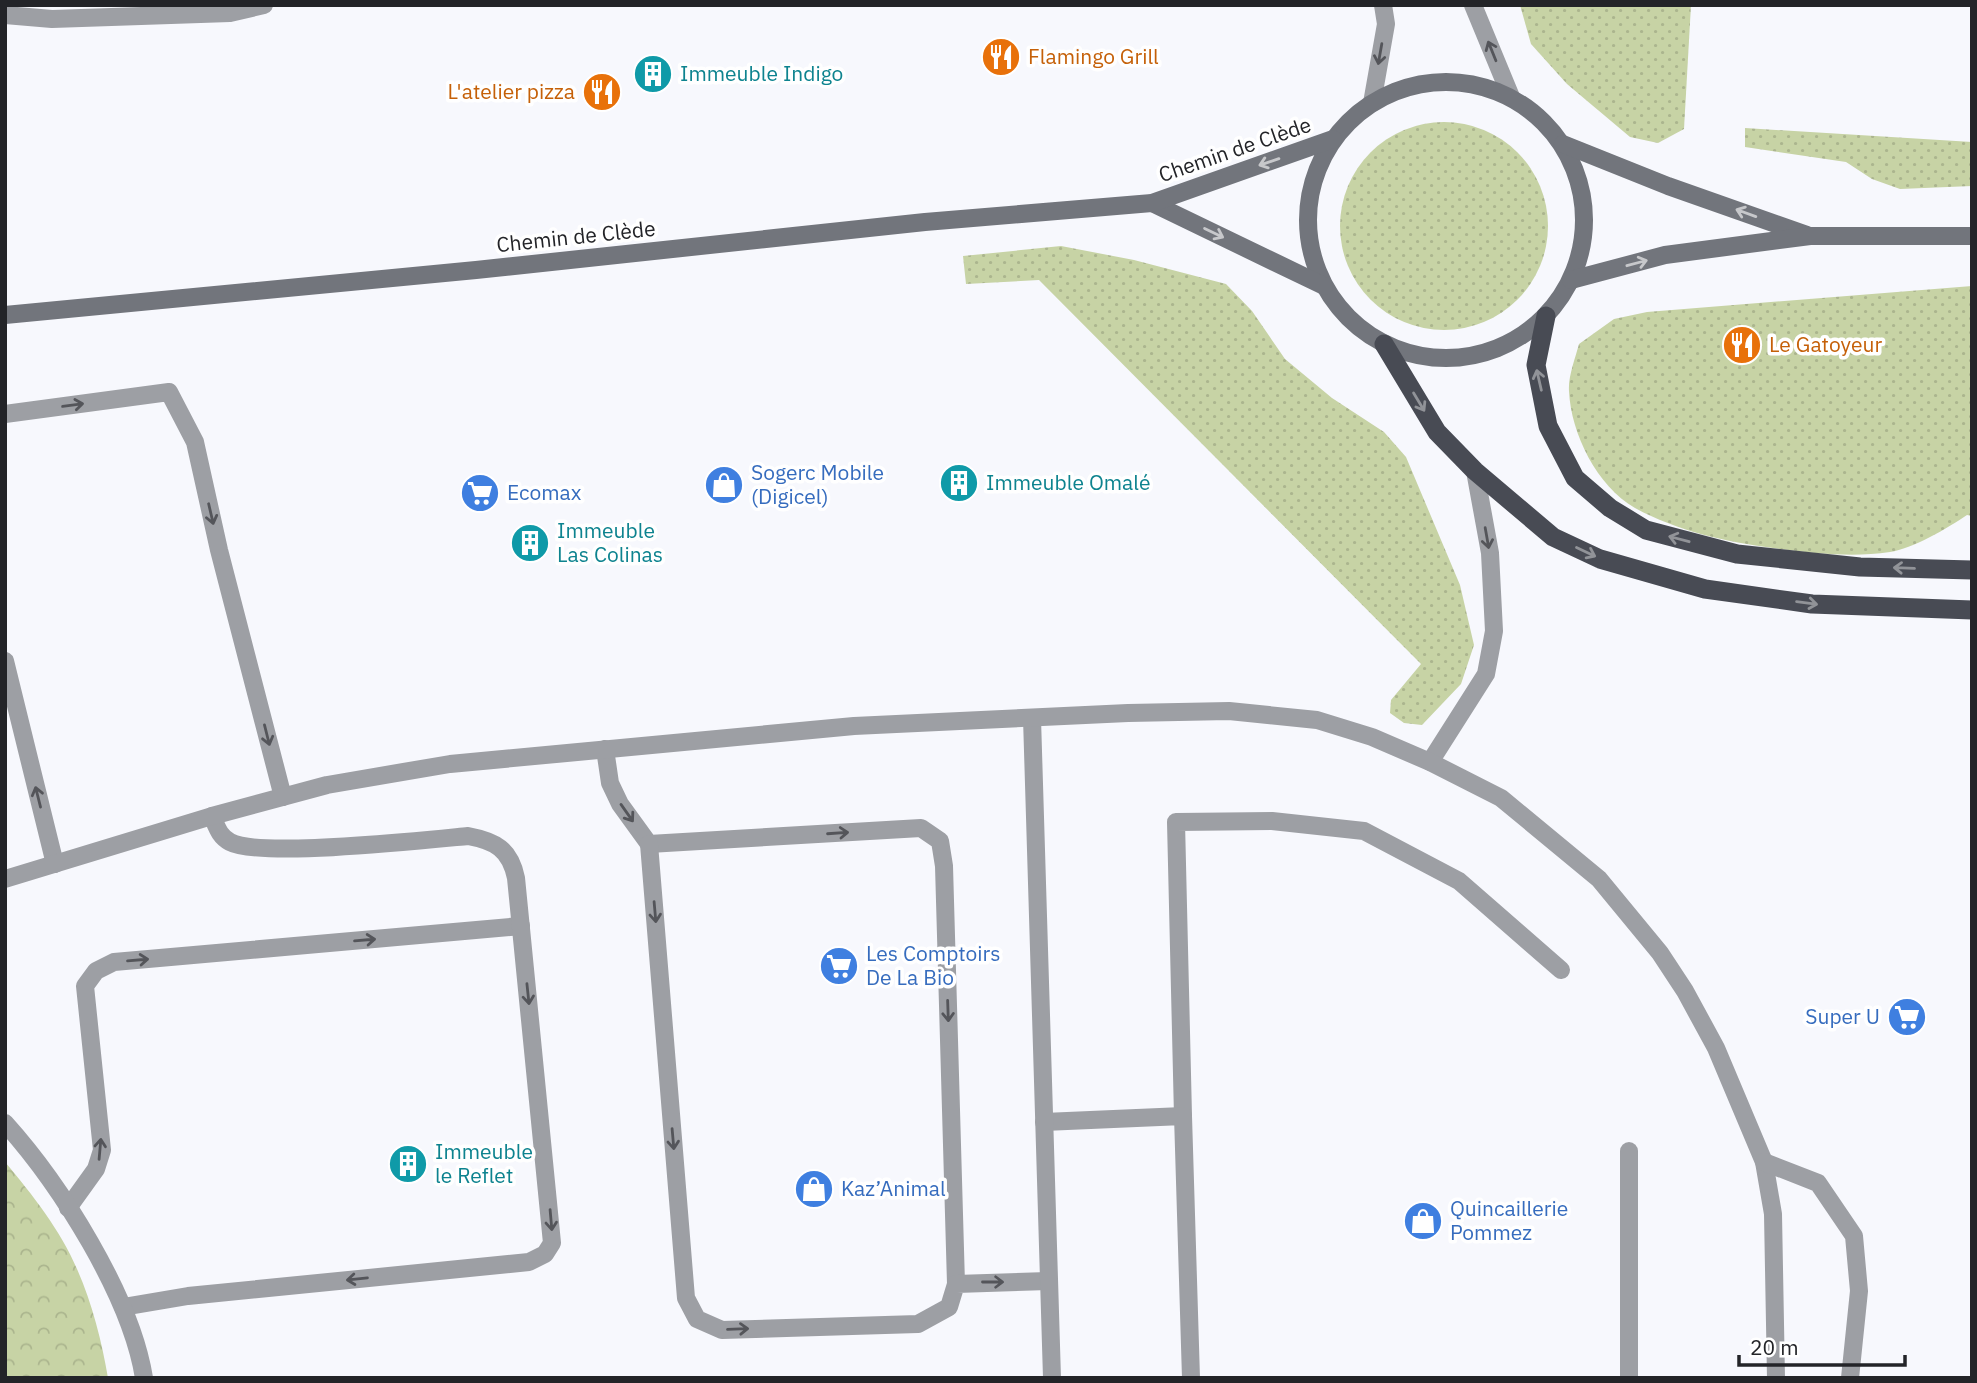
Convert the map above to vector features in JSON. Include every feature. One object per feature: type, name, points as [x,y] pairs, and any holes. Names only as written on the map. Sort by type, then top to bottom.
[{"type":"highway","points":[[1546,316],[1536,365],[1548,426],[1575,478],[1610,508],[1646,530],[1737,554],[1860,567],[1972,570]]},
{"type":"highway","points":[[1384,344],[1437,432],[1475,471],[1553,537],[1600,559],[1705,589],[1812,604],[1972,610]]},
{"type":"main road","points":[[1431,82],[1474,84],[1511,97],[1545,121],[1563,144],[1582,188],[1585,235],[1565,293],[1546,316],[1511,342],[1470,356],[1425,357],[1384,344],[1350,320],[1335,304],[1324,286],[1310,250],[1307,212],[1314,174],[1333,139],[1351,119],[1372,103],[1400,90],[1431,82]]},
{"type":"main road","name":"Chemin de Clède","points":[[5,315],[463,272],[925,222],[1152,203],[1333,139]]},
{"type":"main road","points":[[1563,144],[1668,186],[1810,236]]},
{"type":"main road","name":"Chemin de Clède","points":[[1152,203],[1324,286]]},
{"type":"main road","points":[[1571,280],[1665,255],[1810,236],[1972,236]]},
{"type":"street","points":[[5,15],[52,19],[217,13],[264,5]]},
{"type":"street","points":[[1372,103],[1385,24],[1383,5]]},
{"type":"street","points":[[1473,5],[1511,97]]},
{"type":"street","points":[[5,414],[169,392],[195,442],[219,550],[283,797]]},
{"type":"street","points":[[1430,762],[1486,674],[1494,631],[1490,552],[1475,471]]},
{"type":"street","points":[[5,661],[55,864]]},
{"type":"street","points":[[5,879],[212,816],[327,785],[450,764],[854,726],[1229,711],[1317,720],[1372,737],[1430,762],[1501,798],[1599,878],[1660,953],[1685,991],[1716,1048],[1765,1161],[1773,1214],[1776,1378]]},
{"type":"street","points":[[1032,718],[1052,1378]]},
{"type":"street","points":[[605,749],[610,783],[620,804],[649,844],[686,1298],[697,1320],[722,1330],[918,1324],[949,1307],[956,1284],[944,866],[940,841],[921,828],[649,844]]},
{"type":"street","points":[[123,1307],[188,1296],[529,1262],[545,1254],[552,1243],[521,926],[513,864],[502,849],[489,840],[468,836],[291,848],[252,848],[232,843],[220,835],[212,816]]},
{"type":"street","points":[[1191,1378],[1176,822],[1272,821],[1364,831],[1459,881],[1560,970]]},
{"type":"street","points":[[68,1208],[96,1169],[102,1150],[85,986],[96,971],[114,962],[521,926]]},
{"type":"street","points":[[1044,1122],[1183,1116]]},
{"type":"street","points":[[5,1123],[28,1148],[68,1208],[123,1307],[144,1378]]},
{"type":"street","points":[[1629,1151],[1629,1378]]},
{"type":"street","points":[[1765,1161],[1818,1183],[1854,1236],[1859,1292],[1850,1378]]},
{"type":"street","points":[[956,1284],[1048,1281]]},
{"type":"green space","points":[[1520,5],[1691,5],[1684,129],[1658,143],[1630,137],[1567,84],[1531,44]]},
{"type":"green space","points":[[1444,122],[1484,130],[1517,153],[1540,186],[1548,226],[1540,266],[1517,299],[1484,322],[1444,330],[1404,322],[1371,299],[1348,266],[1340,226],[1348,186],[1371,153],[1404,130]]},
{"type":"green space","points":[[1745,128],[1972,142],[1972,186],[1900,189],[1872,179],[1846,162],[1745,147]]},
{"type":"green space","points":[[1061,246],[1134,260],[1226,284],[1252,311],[1285,359],[1332,398],[1384,432],[1406,457],[1460,585],[1474,645],[1461,684],[1422,725],[1404,723],[1390,713],[1391,700],[1421,664],[1039,280],[966,284],[963,256]]},
{"type":"green space","points":[[1972,286],[1972,516],[1967,515],[1909,547],[1875,554],[1817,553],[1738,542],[1685,529],[1651,516],[1621,498],[1598,473],[1581,441],[1571,407],[1569,386],[1572,368],[1579,344],[1614,319],[1647,312]]},
{"type":"green space","points":[[5,1162],[45,1213],[70,1255],[92,1309],[108,1378],[5,1378]]},
{"type":"place","name":"Flamingo Grill","points":[[1001,57]]},
{"type":"place","name":"Immeuble Indigo","points":[[653,74]]},
{"type":"place","name":"L'atelier pizza","points":[[602,92]]},
{"type":"place","name":"Le Gatoyeur","points":[[1742,345]]},
{"type":"place","name":"Immeuble Omalé","points":[[959,483]]},
{"type":"place","name":"Sogerc Mobile (Digicel)","points":[[724,485]]},
{"type":"place","name":"Ecomax","points":[[480,493]]},
{"type":"place","name":"Immeuble Las Colinas","points":[[530,543]]},
{"type":"place","name":"Les Comptoirs De La Bio","points":[[839,966]]},
{"type":"place","name":"Super U","points":[[1907,1017]]},
{"type":"place","name":"Immeuble le Reflet","points":[[408,1164]]},
{"type":"place","name":"Kaz’Animal","points":[[814,1189]]},
{"type":"place","name":"Quincaillerie Pommez","points":[[1423,1221]]}]
